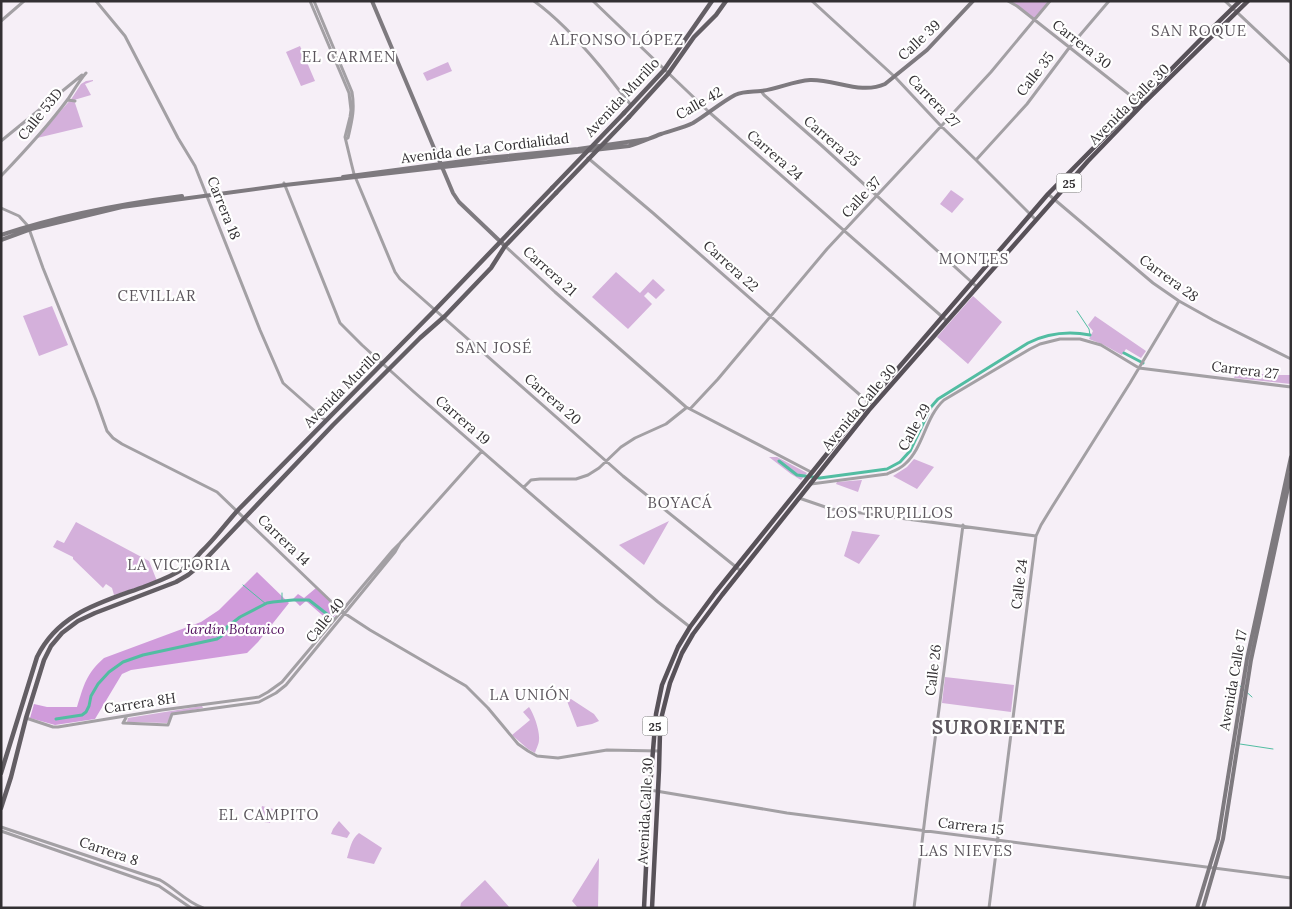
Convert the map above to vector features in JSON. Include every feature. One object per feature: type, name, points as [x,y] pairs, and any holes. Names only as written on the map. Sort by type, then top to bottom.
[{"type":"highway","name":"Avenida Calle 30","points":[[1235,10],[1240,1]]},
{"type":"highway","name":"Avenida Calle 30","points":[[644,908],[656,714],[662,685],[672,660],[690,628],[736,567],[868,402],[1002,249],[1030,214],[1235,10],[1248,1]]},
{"type":"highway","name":"Avenida Calle 30","points":[[652,908],[662,716],[670,682],[680,659],[700,624],[869,410],[1140,104]]},
{"type":"main road","name":"Carrera 21","points":[[372,1],[453,193],[459,202],[505,246]]},
{"type":"main road","name":"Avenida Murillo","points":[[1,773],[37,657],[45,642],[56,629],[74,615],[92,606],[158,581],[185,568],[631,105],[666,72],[712,1]]},
{"type":"main road","name":"Avenida Murillo","points":[[1,808],[26,718],[47,653],[62,633],[86,618],[185,577],[204,561],[333,425],[388,369],[443,318],[491,268],[505,246],[629,117],[726,1]]},
{"type":"main road","name":"Calle 39","points":[[874,88],[885,84],[895,77],[927,50],[973,1]]},
{"type":"main road","name":"Calle 42","points":[[649,139],[694,123],[741,93],[748,91],[761,91],[806,80],[874,88]]},
{"type":"main road","name":"Avenida de La Cordialidad","points":[[1,235],[114,205],[442,166],[486,158],[579,150],[649,139]]},
{"type":"main road","name":"Avenida de La Cordialidad","points":[[1,240],[28,228]]},
{"type":"main road","name":"Avenida Calle 17","points":[[1202,908],[1223,839],[1245,686],[1247,659],[1291,457]]},
{"type":"main road","name":"Avenida Calle 17","points":[[1245,686],[1291,474]]},
{"type":"main road","name":"Avenida Calle 17","points":[[1198,908],[1218,839],[1236,744]]},
{"type":"street","points":[[1,21],[24,1]]},
{"type":"street","name":"Carrera 18","points":[[96,1],[124,36],[195,166],[283,383],[326,421]]},
{"type":"street","name":"Carrera 20","points":[[312,1],[349,93],[351,110],[345,137],[356,176],[400,280],[623,476],[741,571]]},
{"type":"street","points":[[534,1],[566,27],[631,105]]},
{"type":"street","name":"Carrera 24","points":[[593,1],[709,112],[947,321]]},
{"type":"street","name":"Carrera 27","points":[[812,1],[895,77],[941,126],[1036,220]]},
{"type":"street","name":"Carrera 30","points":[[1008,1],[1017,6],[1140,104]]},
{"type":"street","name":"Calle 37","points":[[524,487],[531,480],[576,479],[588,475],[607,461],[621,447],[635,438],[666,424],[688,408],[718,379],[826,249],[991,72],[1050,1]]},
{"type":"street","name":"Calle 35","points":[[976,160],[1027,104],[1109,1]]},
{"type":"street","points":[[1225,1],[1291,63]]},
{"type":"street","name":"Calle 53D","points":[[1,141],[86,73],[68,100],[36,139],[1,176]]},
{"type":"street","name":"Carrera 25","points":[[761,91],[977,288]]},
{"type":"street","points":[[68,100],[75,101]]},
{"type":"street","name":"Carrera 22","points":[[579,150],[868,402]]},
{"type":"street","name":"Carrera 19","points":[[284,184],[340,323],[388,369],[482,451],[690,628]]},
{"type":"street","name":"Carrera 28","points":[[1048,194],[1153,283],[1179,302],[1291,359]]},
{"type":"street","points":[[1,208],[19,216],[28,228]]},
{"type":"street","name":"Carrera 14","points":[[28,228],[107,431],[113,438],[217,492],[345,614],[466,686],[488,708],[518,744],[528,751],[538,756],[564,758],[607,750],[659,751]]},
{"type":"street","name":"Carrera 21","points":[[505,246],[688,408],[771,451],[810,474]]},
{"type":"street","name":"Calle 24","points":[[989,908],[1036,536],[1179,302]]},
{"type":"street","name":"Calle 29","points":[[811,483],[887,474],[898,469],[911,458],[917,449],[940,404],[1002,365],[1030,349],[1048,342],[1060,338],[1090,341],[1101,345],[1139,367]]},
{"type":"street","name":"Carrera 27","points":[[1139,367],[1291,387]]},
{"type":"street","name":"Calle 40","points":[[259,697],[282,682],[393,550],[482,451]]},
{"type":"street","points":[[798,498],[831,509],[1036,536]]},
{"type":"street","name":"Calle 26","points":[[914,908],[963,526]]},
{"type":"street","name":"Calle 40","points":[[259,702],[286,685],[395,552],[400,542]]},
{"type":"street","name":"Carrera 8H","points":[[26,718],[58,727],[259,697]]},
{"type":"street","name":"Carrera 8H","points":[[127,716],[123,723],[168,724],[172,714],[259,702]]},
{"type":"street","name":"Carrera 15","points":[[650,790],[763,810],[1291,878]]},
{"type":"street","name":"Carrera 8","points":[[1,827],[160,880],[190,902],[203,908]]},
{"type":"street","name":"Carrera 8","points":[[1,831],[159,886],[191,908]]},
{"type":"shaded area","points":[[1008,1],[1050,1],[1034,20]]},
{"type":"shaded area","points":[[300,46],[315,81],[301,86],[286,52]]},
{"type":"shaded area","points":[[448,62],[452,71],[427,81],[423,73]]},
{"type":"shaded area","points":[[93,80],[85,84],[91,95],[74,100],[83,127],[37,138],[72,98],[81,84]]},
{"type":"shaded area","points":[[951,190],[964,199],[952,213],[940,204]]},
{"type":"shaded area","points":[[616,272],[640,293],[653,279],[665,290],[656,299],[648,292],[644,296],[652,304],[628,329],[592,297]]},
{"type":"shaded area","points":[[973,296],[1002,322],[968,364],[937,337]]},
{"type":"shaded area","points":[[52,306],[68,345],[39,356],[23,316]]},
{"type":"shaded area","points":[[1095,316],[1146,351],[1141,358],[1126,349],[1122,355],[1089,339],[1093,331],[1088,325]]},
{"type":"shaded area","points":[[1237,371],[1291,375],[1291,384],[1234,378]]},
{"type":"shaded area","points":[[769,457],[777,457],[807,473],[801,480]]},
{"type":"shaded area","points":[[914,459],[934,467],[917,489],[893,476],[907,467]]},
{"type":"shaded area","points":[[862,480],[858,492],[836,484],[837,482]]},
{"type":"shaded area","points":[[669,521],[644,565],[619,545]]},
{"type":"shaded area","points":[[76,522],[149,561],[157,581],[114,595],[112,588],[106,584],[103,588],[73,557],[53,547],[57,540],[64,543]]},
{"type":"shaded area","points":[[852,531],[880,535],[859,564],[844,556]]},
{"type":"shaded area","points":[[945,677],[1014,685],[1011,712],[942,703]]},
{"type":"shaded area","points":[[571,699],[594,714],[599,721],[577,727],[567,701]]},
{"type":"shaded area","points":[[202,706],[203,708],[172,714],[167,723],[127,722],[128,718]]},
{"type":"shaded area","points":[[529,707],[539,732],[539,742],[535,753],[512,735],[530,720],[523,712]]},
{"type":"shaded area","points":[[262,806],[273,809],[270,823],[258,821]]},
{"type":"shaded area","points":[[339,821],[350,833],[347,838],[331,834]]},
{"type":"shaded area","points":[[359,833],[382,848],[374,864],[347,858],[352,841]]},
{"type":"shaded area","points":[[599,858],[598,908],[578,908],[572,901]]},
{"type":"shaded area","points":[[485,880],[510,908],[460,908],[461,903]]},
{"type":"green space","name":"Jardín Botanico","points":[[257,572],[289,603],[247,653],[131,670],[122,674],[95,719],[55,725],[30,718],[34,704],[47,707],[77,707],[89,675],[104,658],[201,622],[219,610]]},
{"type":"green space","name":"Jardín Botanico","points":[[316,588],[340,611],[329,621],[306,601],[300,606],[293,599],[298,594],[304,598]]},
{"type":"waterway","points":[[1077,311],[1089,329],[1090,335]]},
{"type":"waterway","points":[[779,461],[797,475],[820,478],[887,469],[900,462],[910,451],[931,407],[938,399],[1028,343],[1043,337],[1059,334],[1090,335]]},
{"type":"waterway","points":[[1124,353],[1143,363]]},
{"type":"waterway","points":[[243,585],[266,604]]},
{"type":"waterway","points":[[282,593],[282,601]]},
{"type":"waterway","points":[[56,719],[82,715],[86,712],[91,696],[98,684],[109,672],[123,662],[143,655],[217,639],[223,635],[227,627],[240,617],[267,603],[309,600],[332,618]]},
{"type":"waterway","points":[[1239,685],[1252,697]]},
{"type":"waterway","points":[[1240,744],[1273,749]]},
{"type":"district","name":"SAN ROQUE","points":[[1199,30]]},
{"type":"district","name":"ALFONSO LÓPEZ","points":[[617,39]]},
{"type":"district","name":"EL CARMEN","points":[[349,56]]},
{"type":"district","name":"MONTES","points":[[974,258]]},
{"type":"district","name":"CEVILLAR","points":[[157,295]]},
{"type":"district","name":"SAN JOSÉ","points":[[494,347]]},
{"type":"district","name":"BOYACÁ","points":[[680,502]]},
{"type":"district","name":"LOS TRUPILLOS","points":[[890,512]]},
{"type":"district","name":"LA VICTORIA","points":[[179,564]]},
{"type":"district","name":"LA UNIÓN","points":[[530,694]]},
{"type":"district","name":"SURORIENTE","points":[[999,727]]},
{"type":"district","name":"EL CAMPITO","points":[[269,814]]},
{"type":"district","name":"LAS NIEVES","points":[[966,850]]}]
